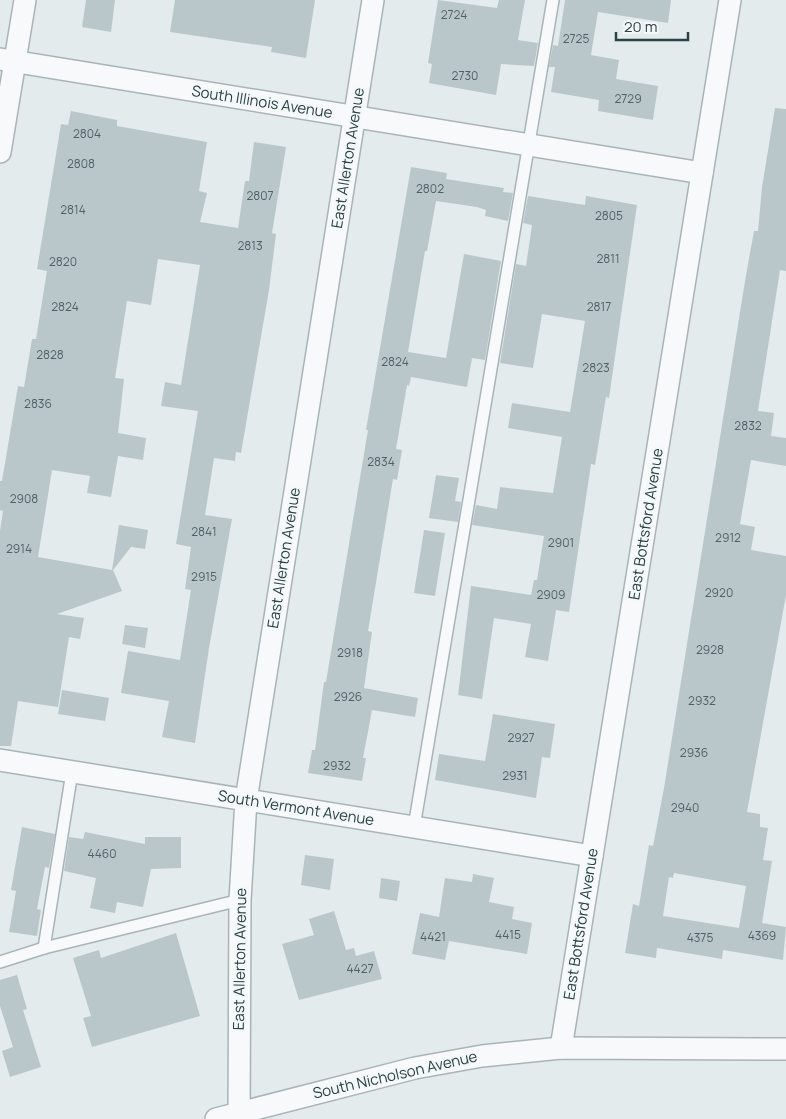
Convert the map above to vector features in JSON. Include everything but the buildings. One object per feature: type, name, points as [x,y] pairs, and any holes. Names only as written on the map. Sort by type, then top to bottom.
[{"type":"street","points":[[0,152],[7,60],[25,0]]},
{"type":"street","name":"East Allerton Avenue","points":[[239,1115],[240,900],[246,800],[373,0]]},
{"type":"street","name":"East Bottsford Avenue","points":[[561,1048],[730,0]]},
{"type":"street","name":"South Illinois Avenue","points":[[7,60],[702,173]]},
{"type":"street","name":"South Vermont Avenue","points":[[0,760],[592,856]]},
{"type":"street","name":"South Nicholson Avenue","points":[[216,1119],[239,1115],[415,1068],[482,1056],[561,1048],[786,1049]]},
{"type":"lane","points":[[414,827],[552,0]]},
{"type":"lane","points":[[44,948],[72,772]]},
{"type":"lane","points":[[0,962],[44,948],[240,900]]}]
